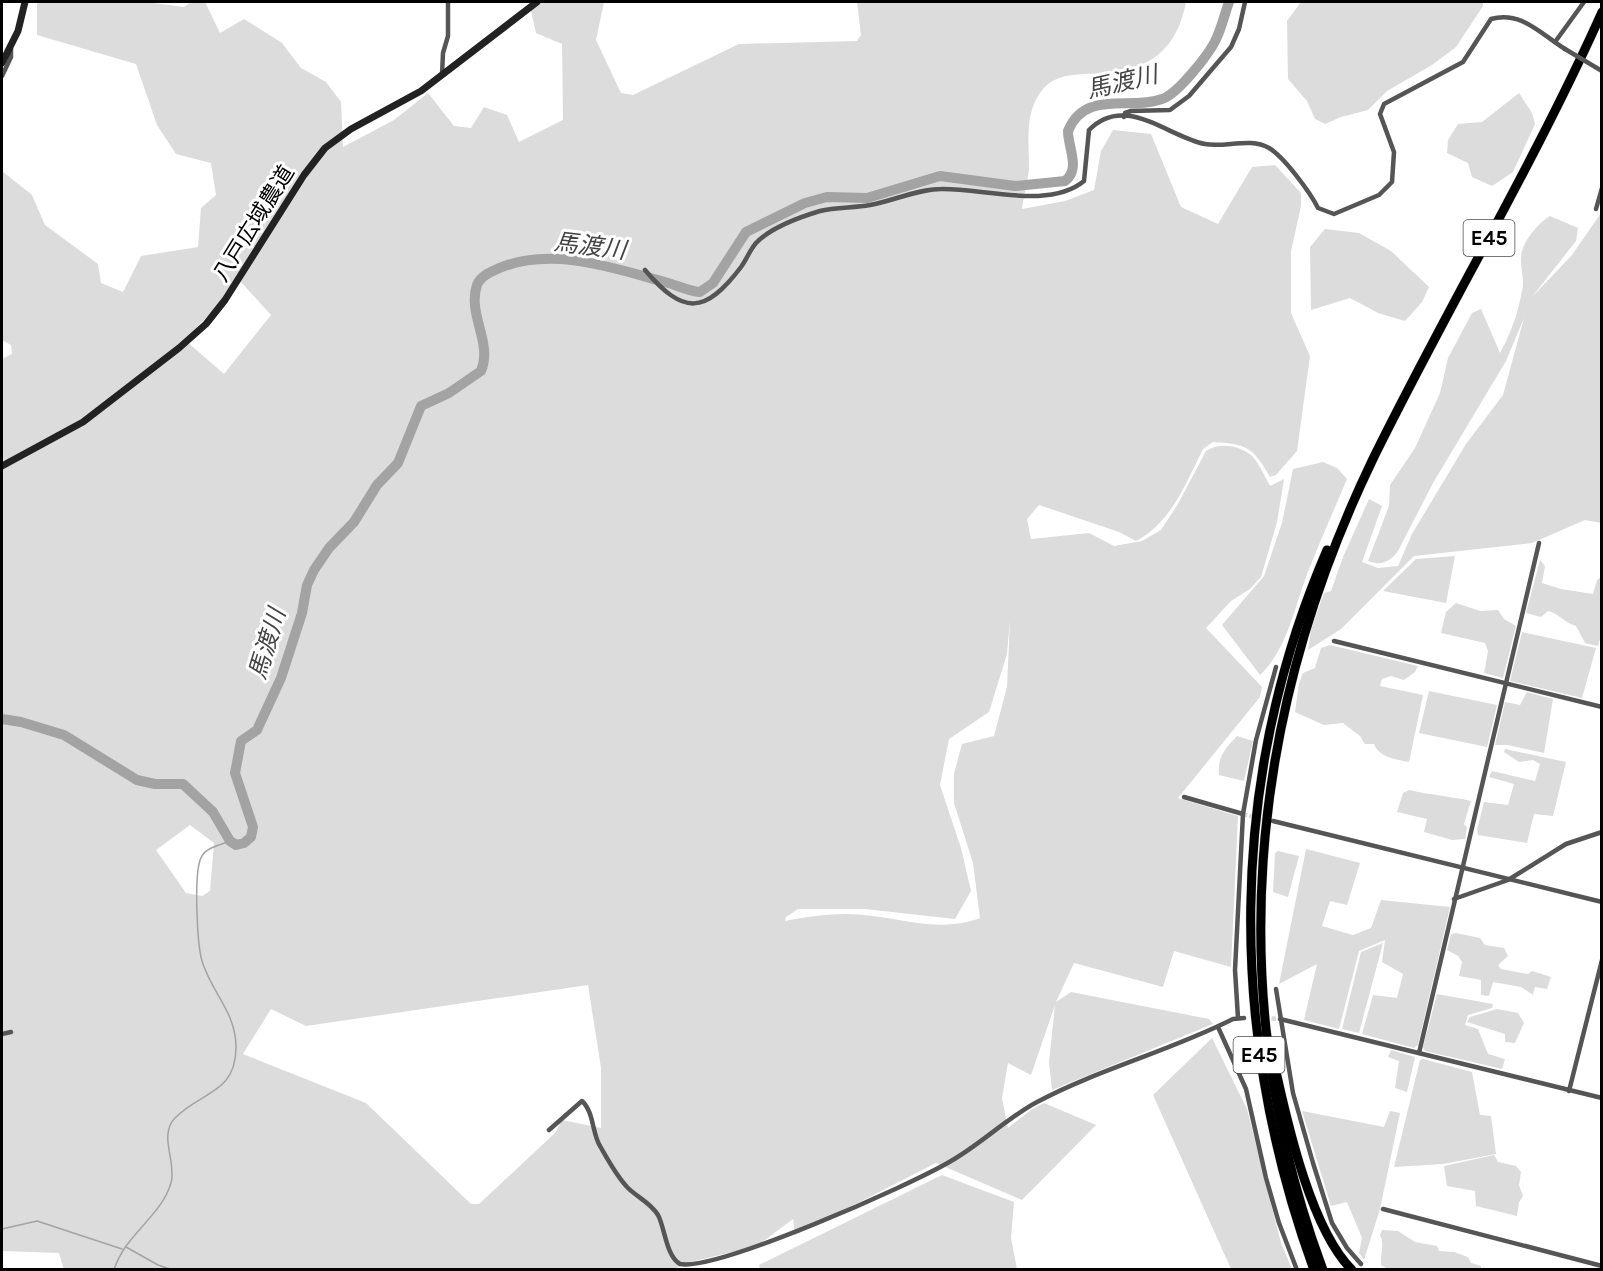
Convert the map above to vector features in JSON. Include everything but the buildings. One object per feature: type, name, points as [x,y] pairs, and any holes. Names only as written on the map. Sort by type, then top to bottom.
[{"type":"highway","name":"E45","points":[[1312,1269],[1278,1155],[1255,1030],[1250,961],[1254,834],[1269,735],[1291,647],[1337,527],[1532,158],[1602,12]]},
{"type":"highway","name":"E45","points":[[1323,1269],[1291,1172],[1279,1121],[1263,1015],[1259,946],[1261,859],[1282,718],[1296,657],[1321,581],[1372,462]]},
{"type":"highway","points":[[1263,1015],[1287,1122],[1308,1185],[1334,1246],[1352,1269]]},
{"type":"street","points":[[2,63],[18,31],[25,2]]},
{"type":"street","points":[[442,75],[443,53],[448,36],[448,2]]},
{"type":"street","name":"八戸広域農道","points":[[2,466],[84,422],[194,336],[225,300],[304,176],[325,148],[351,129],[406,100],[537,2]]},
{"type":"street","points":[[1124,117],[1125,113],[1131,111],[1170,110],[1189,96],[1231,47],[1239,29],[1245,2]]},
{"type":"street","points":[[1555,42],[1584,2]]},
{"type":"street","points":[[645,270],[661,289],[675,298],[691,305],[706,303],[732,279],[758,241],[779,227],[819,212],[868,206],[941,189],[1024,196],[1052,195],[1075,189],[1084,181],[1089,130],[1106,118],[1124,117],[1156,122],[1203,144],[1246,143],[1269,148],[1305,185],[1318,208],[1334,214],[1379,195],[1392,182],[1394,152],[1380,114],[1384,104],[1463,62],[1491,18],[1508,16],[1519,19],[1602,71]]},
{"type":"street","points":[[2,75],[11,57],[10,48]]},
{"type":"street","points":[[1596,209],[1602,188]]},
{"type":"street","points":[[1419,1053],[1539,543]]},
{"type":"street","points":[[1334,641],[1602,707]]},
{"type":"street","points":[[1238,1018],[1235,970],[1243,814],[1256,740],[1276,667]]},
{"type":"street","points":[[1184,797],[1243,814]]},
{"type":"street","points":[[1273,821],[1602,902]]},
{"type":"street","points":[[1454,899],[1508,880],[1566,844],[1602,832]]},
{"type":"street","points":[[1569,1091],[1602,960]]},
{"type":"street","points":[[1595,987],[1602,989]]},
{"type":"street","points":[[1276,989],[1293,1093],[1332,1223],[1347,1248],[1361,1264]]},
{"type":"street","points":[[786,1243],[953,1161],[1038,1102],[1238,1018],[1245,1018]]},
{"type":"street","points":[[1280,1019],[1602,1098]]},
{"type":"street","points":[[1218,1027],[1246,1089],[1269,1189],[1297,1269]]},
{"type":"street","points":[[2,1034],[11,1032]]},
{"type":"street","points":[[549,1130],[582,1101],[586,1104],[598,1144],[626,1186],[655,1210],[674,1259],[686,1267],[725,1263],[747,1257]]},
{"type":"street","points":[[1383,1209],[1602,1266]]},
{"type":"shaded area","points":[[37,2],[145,2],[184,7],[191,2],[205,2],[220,33],[244,19],[282,43],[301,68],[326,82],[341,102],[343,147],[394,120],[428,93],[454,126],[471,128],[484,107],[507,115],[519,142],[563,120],[562,44],[536,33],[529,2],[604,2],[596,40],[621,93],[633,95],[739,44],[857,41],[861,35],[857,2],[1186,2],[1182,18],[1169,44],[1148,61],[1121,71],[1065,76],[1044,88],[1030,116],[1029,168],[1022,209],[1065,201],[1094,190],[1101,151],[1113,130],[1151,134],[1181,207],[1218,224],[1252,167],[1275,165],[1301,193],[1301,206],[1291,251],[1291,313],[1310,356],[1297,451],[1276,475],[1270,477],[1259,459],[1248,449],[1234,444],[1213,442],[1203,449],[1184,488],[1168,513],[1159,524],[1136,541],[1119,532],[1039,505],[1027,519],[1031,539],[1089,533],[1114,546],[1142,541],[1161,530],[1178,504],[1206,451],[1217,446],[1236,447],[1247,452],[1257,462],[1270,486],[1284,479],[1277,522],[1261,577],[1250,589],[1231,601],[1206,628],[1262,687],[1260,697],[1178,798],[1238,816],[1231,967],[1174,951],[1163,987],[1074,963],[1056,1002],[1071,992],[1209,1019],[1213,1024],[1052,1090],[1049,1062],[1055,1005],[1031,1075],[1008,1063],[1002,1098],[1008,1128],[1032,1109],[1044,1103],[1096,1125],[1022,1200],[936,1163],[795,1235],[793,1219],[757,1246],[687,1263],[674,1269],[64,1270],[59,1253],[2,1251],[2,359],[12,354],[11,345],[2,340],[2,171],[32,195],[45,225],[98,264],[101,283],[123,292],[141,256],[198,247],[201,208],[216,195],[211,163],[176,154],[157,125],[136,64],[37,35]],"holes":[[[240,281],[271,315],[224,374],[185,340]],[[1010,620],[1007,687],[994,736],[962,744],[954,774],[954,803],[973,863],[980,918],[947,925],[846,914],[785,921],[786,917],[798,909],[865,909],[955,919],[971,891],[961,848],[940,785],[949,739],[989,712],[1007,654]],[[190,825],[214,843],[210,891],[202,896],[186,893],[156,850]],[[588,985],[601,1068],[601,1128],[562,1120],[555,1133],[479,1204],[471,1204],[366,1103],[243,1054],[271,1009],[306,1026]]]},
{"type":"shaded area","points":[[1301,2],[1483,2],[1483,6],[1456,47],[1432,65],[1387,91],[1368,110],[1325,124],[1315,119],[1307,101],[1288,79],[1287,21]]},
{"type":"shaded area","points":[[1519,93],[1532,113],[1535,124],[1513,172],[1492,186],[1472,177],[1468,163],[1447,153],[1448,140],[1458,124],[1482,122]]},
{"type":"shaded area","points":[[1601,213],[1601,523],[1585,520],[1532,543],[1414,556],[1341,629],[1308,650],[1311,630],[1324,593],[1331,591],[1343,557],[1369,499],[1382,506],[1362,562],[1378,568],[1398,566],[1412,534],[1466,444],[1503,395],[1524,318],[1506,361],[1433,483],[1398,551],[1385,562],[1368,561],[1389,506],[1390,485],[1415,448],[1440,393],[1448,358],[1472,313],[1481,309],[1500,353],[1511,330],[1518,307],[1523,287],[1522,251],[1531,234],[1550,216],[1578,228],[1576,241],[1532,297],[1572,255]]},
{"type":"shaded area","points":[[1325,229],[1359,233],[1391,251],[1429,287],[1422,302],[1405,321],[1378,313],[1350,298],[1311,310],[1310,247]]},
{"type":"shaded area","points":[[1323,462],[1337,468],[1347,479],[1308,572],[1284,640],[1270,664],[1260,675],[1222,625],[1264,576],[1282,523],[1293,469]]},
{"type":"shaded area","points":[[1455,556],[1446,603],[1383,591],[1416,559]]},
{"type":"shaded area","points":[[1540,560],[1545,566],[1542,583],[1561,589],[1593,594],[1597,580],[1601,577],[1601,635],[1598,646],[1585,643],[1576,626],[1552,612],[1548,611],[1541,617],[1526,613]]},
{"type":"shaded area","points":[[1456,603],[1480,611],[1498,610],[1504,619],[1516,626],[1503,678],[1484,673],[1488,651],[1485,643],[1441,633],[1446,612]]},
{"type":"shaded area","points":[[1522,632],[1596,648],[1582,698],[1510,681]]},
{"type":"shaded area","points":[[1330,645],[1418,666],[1415,672],[1404,680],[1391,676],[1382,679],[1380,686],[1423,695],[1409,762],[1384,755],[1374,744],[1365,744],[1360,736],[1343,723],[1324,725],[1295,712],[1299,683],[1303,673],[1315,668],[1321,648]]},
{"type":"shaded area","points":[[1429,691],[1497,705],[1487,747],[1419,733]]},
{"type":"shaded area","points":[[1527,692],[1553,699],[1544,753],[1508,745],[1495,745],[1505,702],[1520,705]]},
{"type":"shaded area","points":[[1237,736],[1253,741],[1244,781],[1219,775],[1219,763],[1223,754]]},
{"type":"shaded area","points":[[1505,749],[1566,762],[1553,816],[1534,814],[1527,843],[1478,835],[1477,830],[1484,802],[1508,805],[1514,784],[1489,777],[1492,771],[1535,781],[1540,764],[1533,760],[1519,762],[1504,752]]},
{"type":"shaded area","points":[[1409,790],[1471,801],[1464,824],[1467,827],[1465,839],[1452,840],[1424,832],[1427,819],[1397,812],[1403,793]]},
{"type":"shaded area","points":[[1306,849],[1360,863],[1347,905],[1330,901],[1322,926],[1353,935],[1371,928],[1381,900],[1450,907],[1418,1045],[1414,1048],[1362,1034],[1373,995],[1397,998],[1403,974],[1382,962],[1385,940],[1359,951],[1339,1029],[1304,1020],[1317,964],[1279,984]]},
{"type":"shaded area","points":[[1278,851],[1299,856],[1288,897],[1273,892],[1275,853]]},
{"type":"shaded area","points":[[1451,934],[1480,938],[1485,945],[1504,948],[1508,956],[1498,965],[1501,969],[1528,974],[1532,971],[1551,977],[1547,989],[1535,987],[1533,995],[1521,987],[1493,982],[1489,996],[1481,995],[1481,980],[1459,976],[1462,962],[1458,956],[1447,950]]},
{"type":"shaded area","points":[[1383,943],[1359,1033],[1342,1029],[1361,952]]},
{"type":"shaded area","points":[[1437,994],[1493,1004],[1492,1008],[1468,1015],[1465,1025],[1478,1029],[1488,1054],[1505,1059],[1502,1069],[1425,1051],[1423,1047]]},
{"type":"shaded area","points":[[1497,1009],[1518,1013],[1524,1023],[1515,1043],[1505,1042],[1505,1034],[1467,1022],[1470,1017]]},
{"type":"shaded area","points":[[1212,1038],[1247,1109],[1281,1243],[1292,1269],[1231,1269],[1153,1095]]},
{"type":"shaded area","points":[[1391,1050],[1415,1057],[1407,1092],[1395,1088],[1399,1061],[1388,1057]]},
{"type":"shaded area","points":[[1420,1060],[1472,1072],[1480,1115],[1491,1116],[1496,1154],[1443,1164],[1394,1167]]},
{"type":"shaded area","points":[[1302,1111],[1384,1127],[1390,1111],[1400,1113],[1380,1209],[1364,1260],[1359,1253],[1362,1238],[1347,1202],[1331,1206]]},
{"type":"shaded area","points":[[1494,1155],[1498,1162],[1516,1166],[1521,1172],[1519,1185],[1523,1196],[1519,1202],[1517,1216],[1476,1206],[1475,1191],[1447,1186],[1444,1166]]},
{"type":"shaded area","points":[[942,1175],[1014,1202],[1011,1238],[1017,1269],[760,1269],[759,1265]]},
{"type":"shaded area","points":[[1382,1230],[1398,1231],[1415,1242],[1437,1246],[1439,1251],[1454,1252],[1468,1257],[1471,1263],[1481,1266],[1481,1269],[1386,1268],[1381,1265],[1380,1235]]},
{"type":"waterway","name":"馬渡川","points":[[2,719],[21,722],[64,735],[137,780],[155,784],[183,784],[213,812],[230,841],[236,845],[244,843],[251,837],[253,827],[235,773],[241,741],[257,730],[281,678],[302,613],[307,585],[329,548],[354,522],[377,485],[398,463],[421,406],[449,393],[481,371],[484,350],[475,307],[475,296],[477,285],[484,276],[522,261],[563,259],[605,266],[700,292],[713,283],[746,232],[805,203],[827,197],[867,198],[940,176],[1015,186],[1065,181],[1070,176],[1073,164],[1068,131],[1076,118],[1085,110],[1097,106],[1149,102],[1169,96],[1193,72],[1214,44],[1229,2]]},
{"type":"waterway","points":[[114,1270],[126,1246],[159,1206],[171,1183],[172,1167],[168,1141],[170,1125],[185,1109],[224,1083],[234,1062],[235,1035],[228,1014],[203,964],[197,909],[199,864],[202,856],[211,848],[230,841]]},
{"type":"waterway","points":[[2,1229],[37,1221],[122,1249]]},
{"type":"waterway","points":[[126,1247],[158,1265],[173,1270]]},
{"type":"tunnel","points":[[1243,814],[1267,820]]},
{"type":"tunnel","points":[[1265,1018],[1280,1019]]}]
